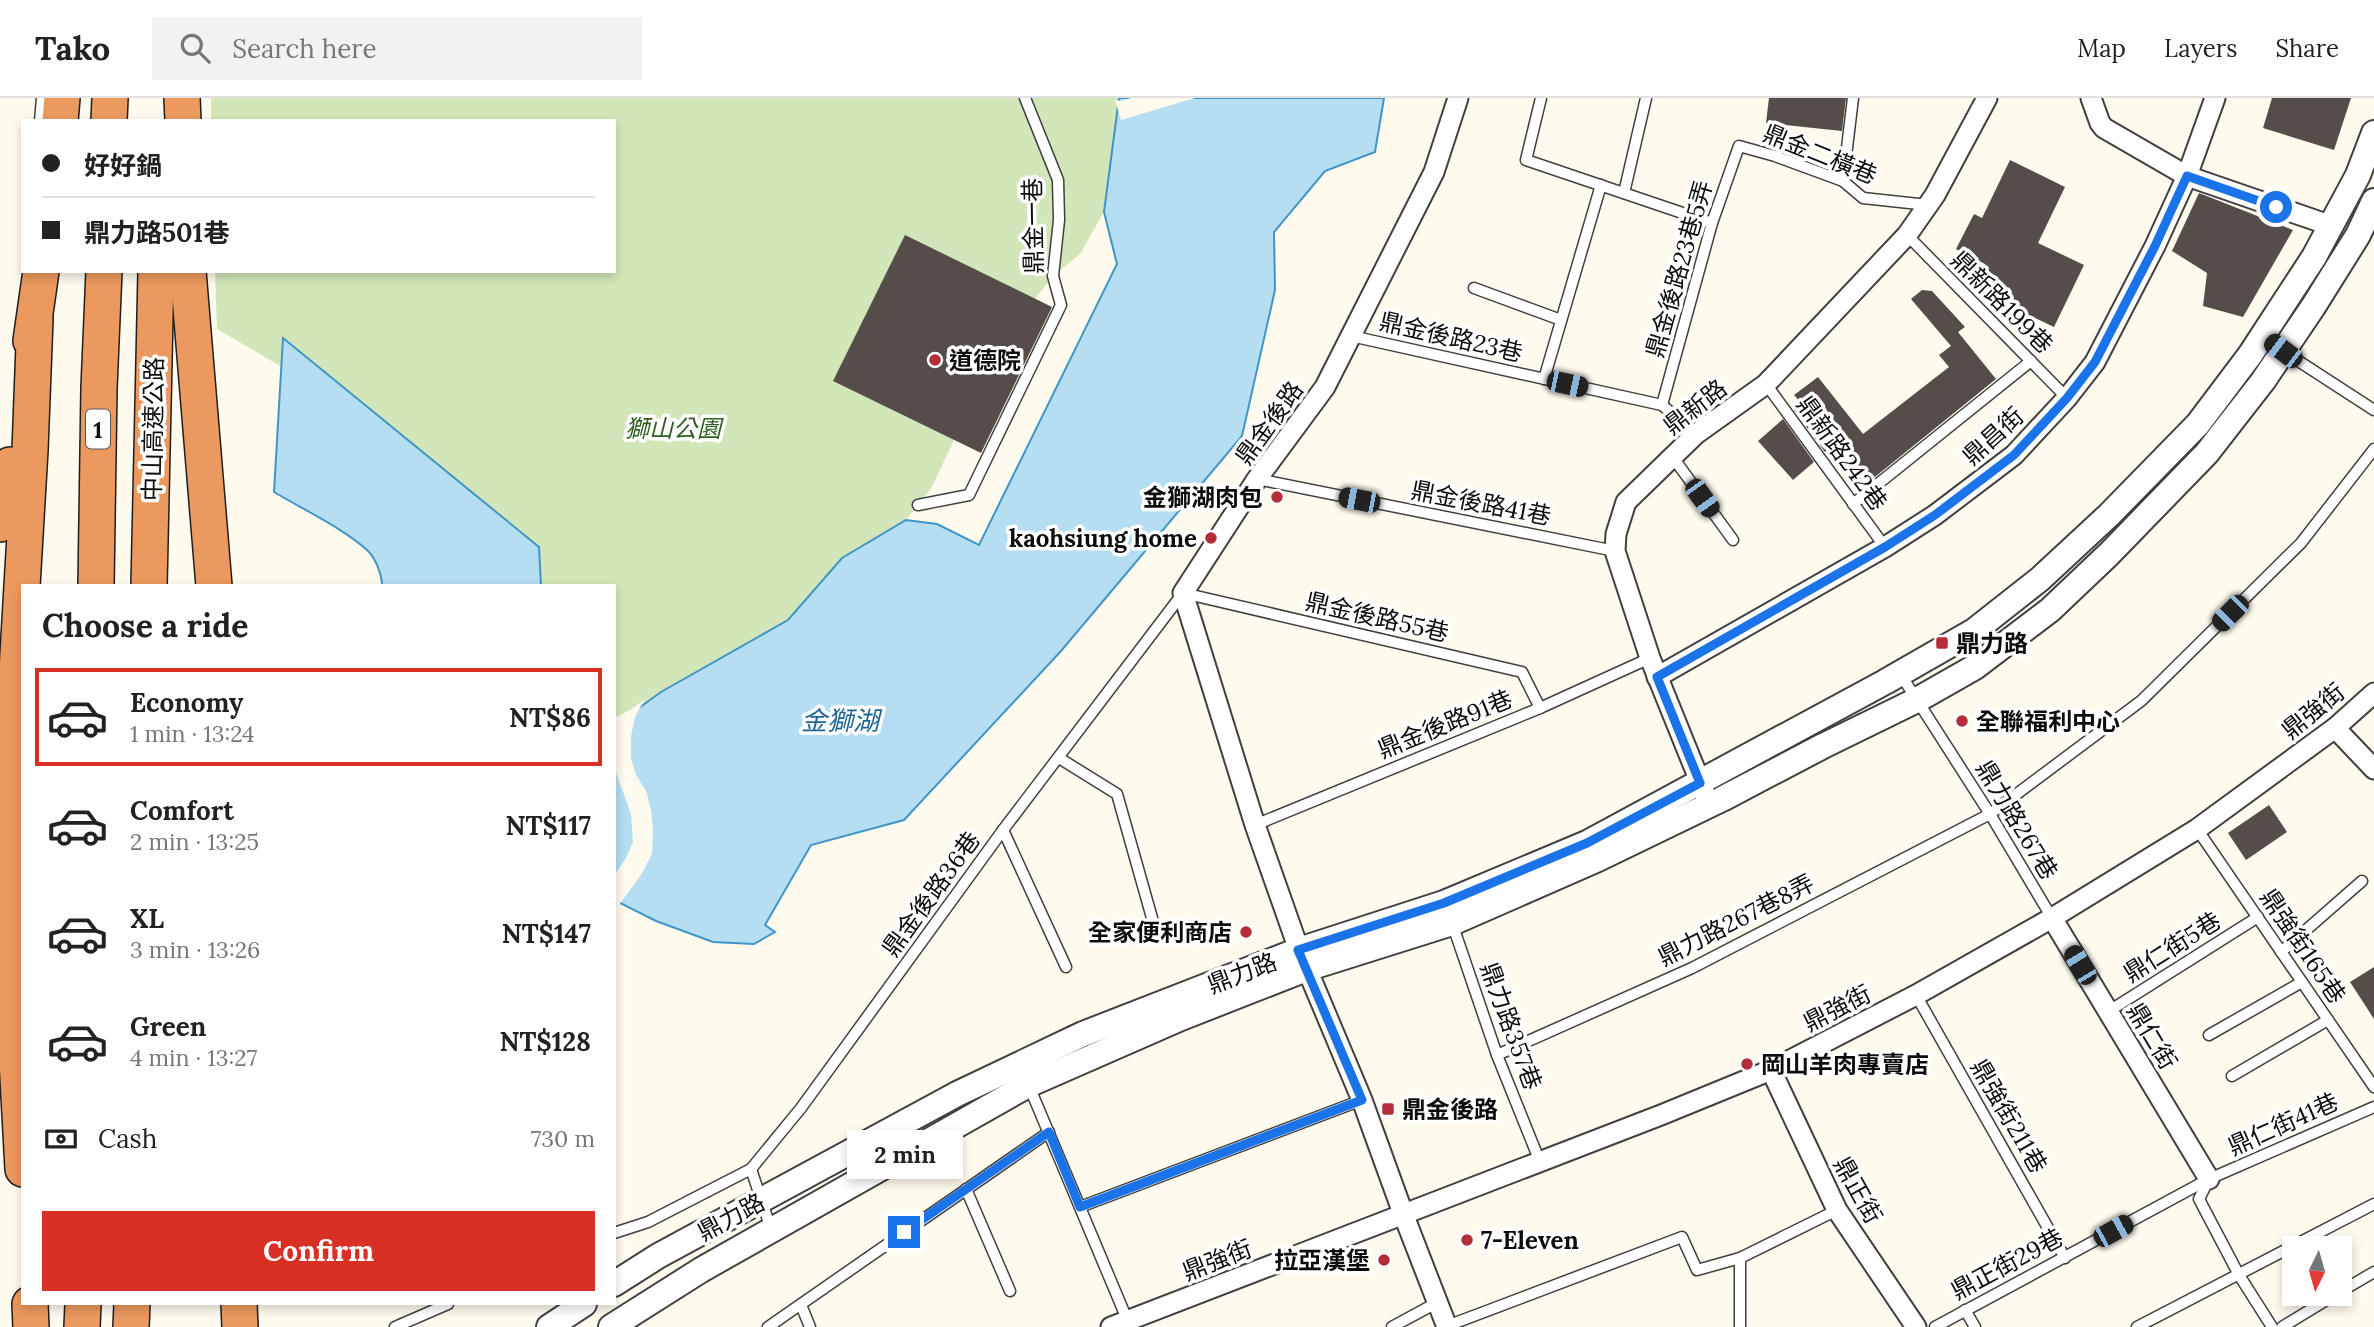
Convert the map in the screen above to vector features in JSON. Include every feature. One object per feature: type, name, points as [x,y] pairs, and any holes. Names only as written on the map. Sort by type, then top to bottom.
[{"type":"highway","points":[[60,119],[62,98]]},
{"type":"highway","points":[[109,119],[110,98]]},
{"type":"highway","points":[[160,98],[160,119]]},
{"type":"highway","points":[[182,98],[183,119]]},
{"type":"highway","points":[[0,524],[41,273]]},
{"type":"highway","name":"1","points":[[96,584],[104,273]]},
{"type":"highway","name":"中山高速公路","points":[[149,584],[156,273]]},
{"type":"highway","points":[[188,273],[214,584]]},
{"type":"highway","points":[[22,584],[35,319]]},
{"type":"highway","points":[[21,603],[6,859],[21,1133]]},
{"type":"highway","points":[[30,1305],[31,1327]]},
{"type":"highway","points":[[82,1327],[83,1305]]},
{"type":"highway","points":[[131,1327],[132,1305]]},
{"type":"street","name":"鼎金後路","points":[[1183,593],[1257,479],[1325,387],[1434,172],[1458,98]]},
{"type":"street","name":"鼎新路","points":[[1705,794],[1657,677],[1615,551],[1616,534],[1626,502],[1696,434],[1766,384],[1907,235],[1928,205],[1987,98]]},
{"type":"street","points":[[2091,98],[2104,128],[2187,176],[2366,238]]},
{"type":"street","name":"鼎昌街","points":[[1657,677],[1885,547],[1935,515],[2014,455],[2067,398],[2095,362],[2155,246],[2187,176],[2215,98]]},
{"type":"street","name":"鼎力路","points":[[611,1327],[1024,1074],[1083,1034],[1448,913],[1587,843],[1917,700],[1986,659],[2050,610],[2109,554],[2207,453],[2273,344],[2358,175],[2374,133]]},
{"type":"street","name":"鼎力路","points":[[1705,794],[1974,631],[2040,579],[2099,524],[2273,344],[2366,238],[2374,201]]},
{"type":"street","points":[[1183,593],[1255,825],[1302,960],[1362,1100],[1447,1327]]},
{"type":"street","name":"鼎強街","points":[[1123,1325],[1771,1070],[1916,995],[2052,918],[2197,829],[2335,728],[2374,693]]},
{"type":"street","points":[[2335,728],[2374,769]]},
{"type":"street","name":"鼎仁街","points":[[2052,918],[2209,1179]]},
{"type":"street","name":"鼎正街","points":[[1771,1070],[1837,1210],[1916,1327]]},
{"type":"street","name":"鼎力路","points":[[616,1283],[658,1256],[957,1094],[1024,1074]]},
{"type":"street","points":[[549,1327],[582,1305]]},
{"type":"lane","points":[[40,119],[42,98]]},
{"type":"lane","name":"鼎金一巷","points":[[918,505],[970,495],[1061,305],[1053,276],[1059,220],[1058,180],[1025,98]]},
{"type":"lane","points":[[1541,98],[1526,160],[1712,223]]},
{"type":"lane","points":[[1624,193],[1646,98]]},
{"type":"lane","points":[[1843,181],[1853,98]]},
{"type":"lane","name":"鼎金二橫巷","points":[[1739,146],[1843,181],[1863,198],[1928,205]]},
{"type":"lane","name":"鼎金後路23巷5弄","points":[[1662,405],[1712,223],[1739,146]]},
{"type":"lane","points":[[1544,379],[1601,185]]},
{"type":"lane","name":"鼎新路199巷","points":[[1907,235],[2067,398]]},
{"type":"lane","points":[[1474,288],[1561,320]]},
{"type":"lane","name":"鼎金後路23巷","points":[[1351,336],[1662,405],[1696,434]]},
{"type":"lane","points":[[2273,344],[2374,410]]},
{"type":"lane","points":[[1853,504],[2031,361]]},
{"type":"lane","name":"鼎新路242巷","points":[[1766,384],[1885,547]]},
{"type":"lane","name":"鼎力路267巷8弄","points":[[1497,1055],[1692,968],[1990,814],[2141,701],[2301,544],[2374,449]]},
{"type":"lane","points":[[1672,456],[1733,540]]},
{"type":"lane","name":"鼎金後路41巷","points":[[1257,479],[1615,551]]},
{"type":"lane","name":"鼎金後路55巷","points":[[1183,593],[1522,672],[1540,708]]},
{"type":"lane","name":"鼎金後路36巷","points":[[751,1169],[818,1085],[1003,830],[1183,593]]},
{"type":"lane","name":"鼎金後路91巷","points":[[1255,825],[1540,708],[1650,658]]},
{"type":"lane","name":"鼎力路267巷","points":[[1900,674],[1990,814],[2052,918]]},
{"type":"lane","points":[[1059,758],[1117,794],[1154,925]]},
{"type":"lane","name":"鼎強街165巷","points":[[2197,829],[2374,1087]]},
{"type":"lane","points":[[1003,830],[1066,967]]},
{"type":"lane","points":[[2281,952],[2362,881]]},
{"type":"lane","name":"鼎力路357巷","points":[[1448,913],[1497,1055],[1540,1162]]},
{"type":"lane","name":"鼎仁街5巷","points":[[2109,1011],[2258,917]]},
{"type":"lane","points":[[2209,1035],[2302,982]]},
{"type":"lane","name":"鼎強街211巷","points":[[1916,995],[2065,1258]]},
{"type":"lane","points":[[2232,1076],[2328,1020]]},
{"type":"lane","points":[[1024,1074],[1080,1207],[1123,1325]]},
{"type":"lane","points":[[1080,1207],[1362,1100]]},
{"type":"lane","name":"鼎仁街41巷","points":[[2209,1179],[2374,1107]]},
{"type":"lane","points":[[768,1327],[1049,1132]]},
{"type":"lane","points":[[616,1232],[648,1222],[751,1169],[772,1230]]},
{"type":"lane","points":[[2209,1179],[2199,1199],[2239,1275],[2272,1327]]},
{"type":"lane","name":"鼎正街29巷","points":[[1935,1327],[2209,1179]]},
{"type":"lane","points":[[966,1189],[1010,1292]]},
{"type":"lane","points":[[2137,1327],[2374,1204]]},
{"type":"lane","points":[[1447,1327],[1682,1237],[1697,1270],[1740,1258],[1837,1210]]},
{"type":"lane","points":[[1740,1258],[1740,1327]]},
{"type":"lane","points":[[2352,1285],[2374,1272]]},
{"type":"lane","points":[[1392,1327],[1438,1302]]},
{"type":"lane","points":[[395,1327],[446,1305]]},
{"type":"lane","points":[[800,1305],[810,1327]]},
{"type":"lane","points":[[2282,1327],[2317,1306]]},
{"type":"lane","points":[[1965,1310],[1975,1327]]},
{"type":"green space","name":"獅山公園","points":[[211,98],[1119,98],[1104,212],[1080,254],[1053,276],[1035,299],[954,440],[931,489],[906,520],[842,558],[788,620],[661,692],[616,721],[616,584],[541,584],[539,547],[283,339],[282,367],[217,329],[215,273],[616,273],[616,119],[211,119]]},
{"type":"water","name":"金獅湖","points":[[1119,98],[1384,98],[1375,152],[1325,171],[1274,232],[1275,290],[1242,436],[1061,651],[904,820],[811,845],[765,925],[775,932],[754,944],[713,942],[656,921],[616,901],[616,721],[661,692],[788,620],[842,558],[906,520],[937,524],[979,545],[1117,264],[1104,212]]},
{"type":"water","points":[[283,338],[539,547],[541,584],[382,584],[374,558],[359,543],[274,492]]},
{"type":"pier","points":[[1195,98],[1121,120],[1115,100]]},
{"type":"pier","points":[[645,699],[635,717],[631,736],[631,758],[636,775],[646,791],[651,810],[652,854],[641,875],[619,905],[616,904],[616,873],[633,842],[631,814],[616,773],[616,717]]},
{"type":"building","points":[[1769,98],[1846,98],[1842,131],[1766,123]]},
{"type":"building","points":[[2272,98],[2351,98],[2334,150],[2263,128]]},
{"type":"building","points":[[2010,160],[2065,187],[2038,243],[2084,265],[2054,327],[2002,302],[2006,293],[1977,278],[1985,264],[1956,249],[1974,214],[1982,218]]},
{"type":"building","points":[[2199,193],[2293,230],[2243,317],[2203,306],[2207,273],[2172,251]]},
{"type":"building","name":"道德院","points":[[905,235],[1052,307],[981,453],[833,381]]},
{"type":"building","points":[[1922,290],[1932,291],[1965,327],[1958,332],[1996,379],[1865,485],[1833,445],[1825,452],[1794,410],[1801,403],[1794,395],[1818,377],[1863,434],[1949,367],[1939,355],[1951,346],[1911,299]]},
{"type":"building","points":[[1783,419],[1814,462],[1793,480],[1758,441]]},
{"type":"building","points":[[2269,805],[2287,832],[2246,860],[2228,833]]},
{"type":"building","points":[[2374,967],[2374,1019],[2350,982]]},
{"type":"place","name":"道德院","points":[[935,360]]},
{"type":"place","name":"金獅湖肉包","points":[[1277,497]]},
{"type":"place","name":"kaohsiung home","points":[[1211,538]]},
{"type":"place","name":"鼎力路","points":[[1942,643]]},
{"type":"place","name":"全聯福利中心","points":[[1962,721]]},
{"type":"place","name":"全家便利商店","points":[[1246,932]]},
{"type":"place","name":"岡山羊肉專賣店","points":[[1747,1064]]},
{"type":"place","name":"鼎金後路","points":[[1388,1109]]},
{"type":"place","name":"7-Eleven","points":[[1467,1240]]},
{"type":"place","name":"拉亞漢堡","points":[[1384,1260]]},
{"type":"route","points":[[904,1232],[1049,1132],[1080,1207],[1362,1100],[1298,950],[1444,903],[1587,843],[1700,783],[1657,677],[1885,547],[1935,515],[2014,455],[2067,398],[2095,362],[2155,246],[2187,176],[2276,207]]}]
